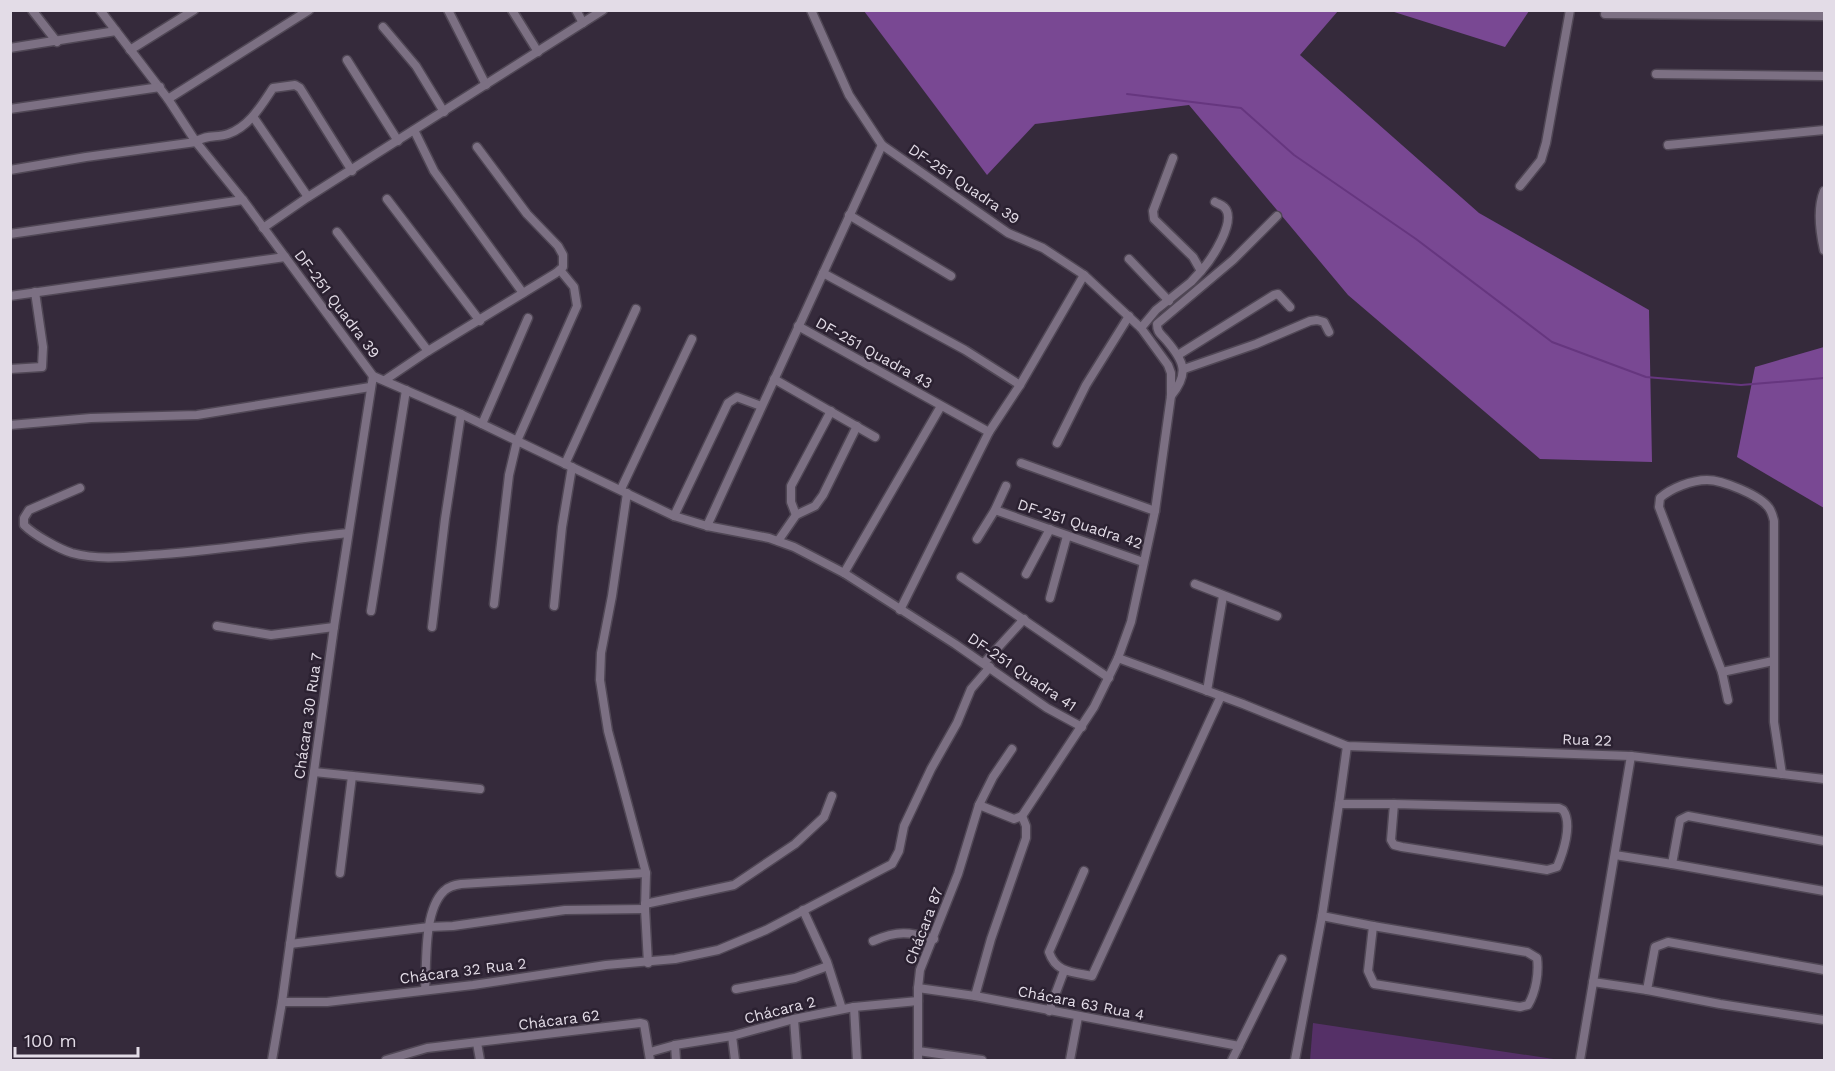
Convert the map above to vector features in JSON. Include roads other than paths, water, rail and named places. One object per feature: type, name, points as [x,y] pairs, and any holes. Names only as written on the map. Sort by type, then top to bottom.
[{"type":"street","points":[[32,10],[57,42]]},
{"type":"street","points":[[130,50],[194,10]]},
{"type":"street","points":[[168,99],[309,10]]},
{"type":"street","points":[[448,10],[486,85]]},
{"type":"street","points":[[512,10],[538,52]]},
{"type":"street","points":[[576,10],[583,23]]},
{"type":"street","points":[[263,228],[308,197],[603,10]]},
{"type":"street","name":"DF-251 Quadra 39","points":[[811,10],[849,96],[882,145],[1008,233],[1042,249],[1084,275],[1141,328],[1168,365],[1171,373],[1171,396],[1155,511]]},
{"type":"street","points":[[1520,186],[1541,160],[1544,152],[1569,10]]},
{"type":"street","name":"DF-251 Quadra 39","points":[[102,11],[160,87],[196,142],[243,200],[373,376],[461,414],[674,516],[707,526]]},
{"type":"street","points":[[1605,14],[1662,16],[1687,12],[1824,16]]},
{"type":"street","points":[[383,27],[416,66],[444,112]]},
{"type":"street","points":[[10,48],[116,31]]},
{"type":"street","points":[[347,60],[398,141]]},
{"type":"street","points":[[1656,74],[1824,76]]},
{"type":"street","points":[[10,170],[86,156],[196,142],[208,136],[231,133],[254,118],[273,88],[298,86],[352,171]]},
{"type":"street","points":[[10,109],[160,87]]},
{"type":"street","points":[[254,118],[308,197]]},
{"type":"street","points":[[414,130],[434,171],[523,293]]},
{"type":"street","points":[[1668,145],[1824,130]]},
{"type":"street","name":"DF-251 Quadra 43","points":[[882,145],[798,326],[989,432]]},
{"type":"street","points":[[385,380],[560,270],[564,261],[558,246],[522,207],[495,168],[477,147]]},
{"type":"street","points":[[1173,158],[1156,203],[1155,219],[1193,257],[1201,271]]},
{"type":"street","points":[[1824,191],[1820,216],[1824,250]]},
{"type":"street","points":[[387,199],[480,321]]},
{"type":"street","points":[[10,234],[243,200]]},
{"type":"street","points":[[1141,328],[1156,310],[1169,301],[1210,260],[1229,222],[1224,207],[1215,202]]},
{"type":"street","points":[[849,215],[951,276]]},
{"type":"street","points":[[1171,396],[1178,388],[1184,369],[1178,356],[1158,332],[1157,324],[1224,268],[1277,216]]},
{"type":"street","points":[[337,232],[428,351]]},
{"type":"street","points":[[10,296],[285,258]]},
{"type":"street","points":[[1129,259],[1169,301]]},
{"type":"street","points":[[494,604],[509,475],[517,441],[577,306],[574,287],[560,270]]},
{"type":"street","points":[[823,273],[965,350],[1020,385]]},
{"type":"street","points":[[900,610],[989,432],[1020,385],[1084,275]]},
{"type":"street","points":[[10,369],[42,367],[43,346],[35,292]]},
{"type":"street","points":[[1178,356],[1274,295],[1278,294],[1290,307]]},
{"type":"street","points":[[554,606],[569,466],[636,309]]},
{"type":"street","points":[[1057,443],[1086,385],[1129,316]]},
{"type":"street","points":[[482,424],[528,318]]},
{"type":"street","points":[[1184,369],[1256,344],[1310,321],[1324,322],[1329,332]]},
{"type":"street","points":[[707,526],[798,326]]},
{"type":"street","points":[[648,963],[646,873],[610,741],[600,680],[601,653],[612,596],[624,491],[692,339]]},
{"type":"street","name":"Chácara 30 Rua 7","points":[[272,1060],[334,627],[373,376]]},
{"type":"street","points":[[774,378],[875,437]]},
{"type":"street","points":[[10,425],[91,418],[197,415],[370,387]]},
{"type":"street","points":[[371,611],[406,390]]},
{"type":"street","points":[[674,516],[728,403],[733,398],[741,397],[761,406]]},
{"type":"street","points":[[844,573],[941,406]]},
{"type":"street","points":[[796,515],[790,502],[791,486],[831,411]]},
{"type":"street","points":[[432,627],[461,414]]},
{"type":"street","points":[[778,541],[796,515],[815,506],[823,495],[857,426]]},
{"type":"street","points":[[1021,463],[1155,511]]},
{"type":"street","points":[[1728,700],[1722,672],[1659,507],[1660,498],[1664,495],[1688,483],[1706,480],[1716,481],[1748,493],[1763,502],[1771,510],[1774,521],[1774,722],[1782,774]]},
{"type":"street","points":[[976,539],[995,510],[1006,486]]},
{"type":"street","points":[[80,488],[28,510],[24,518],[24,525],[30,531],[72,553],[111,558],[186,553],[348,533]]},
{"type":"street","name":"DF-251 Quadra 42","points":[[995,510],[1143,562],[1155,511]]},
{"type":"street","name":"DF-251 Quadra 41","points":[[707,526],[778,541],[844,573],[987,665],[1047,708],[1082,727],[1118,658],[1137,598],[1143,562]]},
{"type":"street","points":[[1026,574],[1050,529]]},
{"type":"street","points":[[1050,598],[1067,536]]},
{"type":"street","points":[[961,578],[1109,678]]},
{"type":"street","points":[[1195,584],[1277,616]]},
{"type":"street","points":[[1207,691],[1223,596]]},
{"type":"street","name":"Chácara 32 Rua 2","points":[[282,1002],[327,1002],[606,965],[648,963],[718,950],[766,930],[892,864],[899,851],[904,826],[931,769],[957,723],[971,689],[1024,619]]},
{"type":"street","points":[[217,626],[271,635],[334,627]]},
{"type":"street","name":"Rua 22","points":[[1118,658],[1347,746],[1631,756],[1824,778]]},
{"type":"street","points":[[1722,672],[1773,661]]},
{"type":"street","points":[[1084,871],[1049,952],[1052,962],[1064,971],[1092,976],[1221,696]]},
{"type":"street","points":[[979,805],[1014,819],[1022,816],[1082,727]]},
{"type":"street","points":[[1295,1060],[1322,915],[1347,746]]},
{"type":"street","name":"Chácara 87","points":[[918,1056],[920,970],[958,874],[979,805],[993,777],[1012,749]]},
{"type":"street","points":[[1580,1060],[1631,756]]},
{"type":"street","points":[[314,772],[480,789]]},
{"type":"street","points":[[340,873],[352,776]]},
{"type":"street","points":[[290,944],[453,926],[565,910],[645,906],[734,885],[795,844],[824,817],[832,796]]},
{"type":"street","points":[[1339,804],[1394,804],[1559,808],[1563,810],[1568,820],[1561,857],[1557,867],[1547,870],[1402,848],[1391,840],[1394,804]]},
{"type":"street","points":[[975,996],[991,939],[1026,838],[1026,826],[1022,816]]},
{"type":"street","points":[[1672,864],[1680,820],[1688,816],[1824,841]]},
{"type":"street","points":[[1615,855],[1824,891]]},
{"type":"street","points":[[425,990],[429,927],[437,899],[451,886],[646,873]]},
{"type":"street","points":[[803,910],[828,966],[842,1009]]},
{"type":"street","points":[[1322,915],[1373,927],[1527,952],[1537,958],[1538,966],[1532,998],[1528,1005],[1520,1007],[1374,984],[1368,971],[1373,927]]},
{"type":"street","points":[[873,941],[889,933],[906,932],[934,939]]},
{"type":"street","points":[[1647,990],[1655,947],[1668,942],[1824,970]]},
{"type":"street","points":[[1232,1060],[1282,959]]},
{"type":"street","points":[[736,989],[795,978],[828,966]]},
{"type":"street","points":[[1048,1011],[1064,971]]},
{"type":"street","points":[[1593,982],[1824,1020]]},
{"type":"street","name":"Chácara 63 Rua 4","points":[[918,988],[975,996],[1239,1046]]},
{"type":"street","name":"Chácara 2","points":[[650,1056],[675,1045],[732,1036],[854,1006],[918,1001]]},
{"type":"street","points":[[854,1006],[856,1060]]},
{"type":"street","points":[[1070,1060],[1078,1017]]},
{"type":"street","points":[[794,1019],[797,1060]]},
{"type":"street","name":"Chácara 62","points":[[386,1060],[427,1048],[644,1024],[650,1056]]},
{"type":"street","points":[[732,1036],[735,1060]]},
{"type":"street","points":[[477,1043],[480,1060]]},
{"type":"street","points":[[675,1045],[676,1060]]},
{"type":"street","points":[[918,1056],[982,1060]]},
{"type":"waterway","points":[[1127,94],[1241,108],[1294,155],[1416,239],[1552,342],[1646,377],[1741,385],[1824,378]]}]
